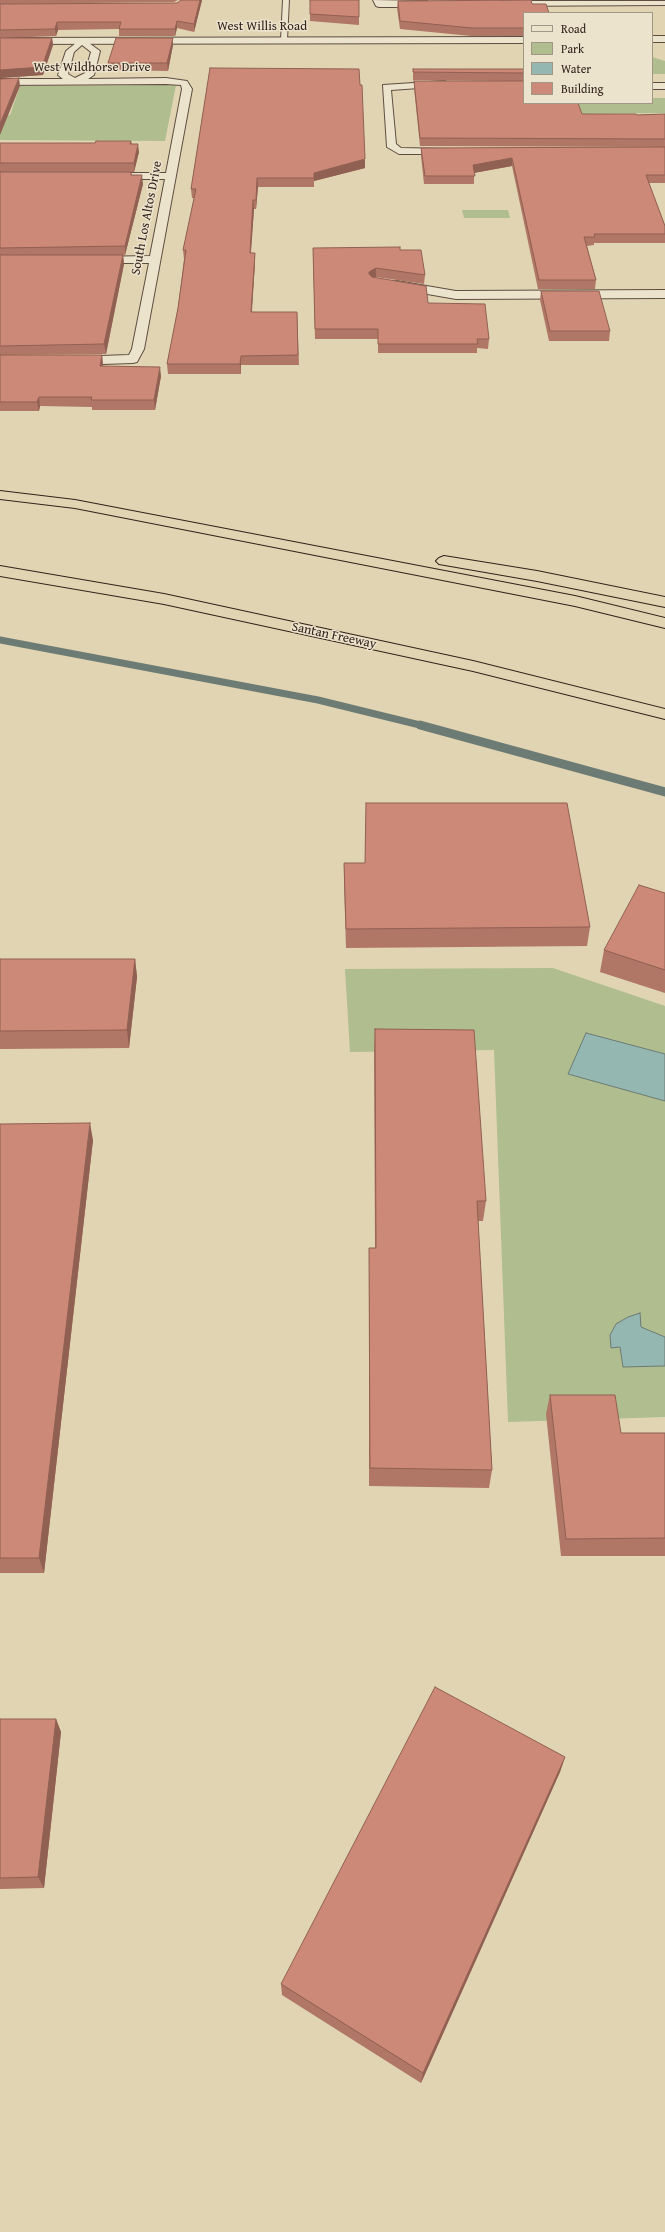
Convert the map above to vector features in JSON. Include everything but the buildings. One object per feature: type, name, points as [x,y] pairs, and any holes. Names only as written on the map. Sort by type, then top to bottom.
[{"type":"highway","points":[[0,495],[75,504],[537,576],[665,602]]},
{"type":"highway","points":[[75,504],[567,600],[665,623]]},
{"type":"highway","name":"Santan Freeway","points":[[0,571],[164,599],[473,666],[665,714]]},
{"type":"highway","points":[[473,666],[665,726]]},
{"type":"street","points":[[378,2],[438,4]]},
{"type":"street","points":[[492,4],[553,2],[665,3]]},
{"type":"street","name":"West Willis Road","points":[[0,41],[80,38],[523,40]]},
{"type":"street","points":[[80,38],[96,51],[89,75],[76,82],[62,74],[70,51],[80,38]]},
{"type":"street","points":[[653,39],[665,39]]},
{"type":"street","name":"West Wildhorse Drive","points":[[0,82],[166,81],[184,83]]},
{"type":"street","points":[[653,81],[665,81]]},
{"type":"street","name":"South Los Altos Drive","points":[[60,361],[133,358],[138,349],[169,176],[187,88],[184,83]]},
{"type":"street","points":[[455,84],[386,87],[390,145],[399,151],[457,152]]},
{"type":"street","points":[[653,86],[665,86]]},
{"type":"street","points":[[102,176],[169,176]]},
{"type":"street","points":[[79,260],[154,259]]},
{"type":"street","points":[[383,283],[456,295],[665,294]]},
{"type":"lane","points":[[284,40],[286,0]]},
{"type":"green space","points":[[653,57],[665,61],[665,74],[653,74]]},
{"type":"green space","points":[[176,85],[165,141],[0,140],[0,116],[10,115],[20,86]]},
{"type":"green space","points":[[653,98],[665,98],[665,113],[583,114],[579,111],[578,104],[653,104]]},
{"type":"green space","points":[[462,210],[508,210],[510,218],[464,218]]},
{"type":"green space","points":[[553,968],[665,1006],[665,1417],[508,1422],[494,1050],[350,1052],[345,969]]},
{"type":"water","points":[[586,1033],[665,1054],[665,1101],[568,1074]]},
{"type":"water","points":[[640,1313],[641,1327],[665,1337],[665,1366],[623,1367],[620,1347],[611,1348],[610,1335],[616,1324],[628,1317]]},
{"type":"waterway","points":[[0,640],[318,700],[421,725]]},
{"type":"waterway","points":[[421,725],[665,792]]}]
